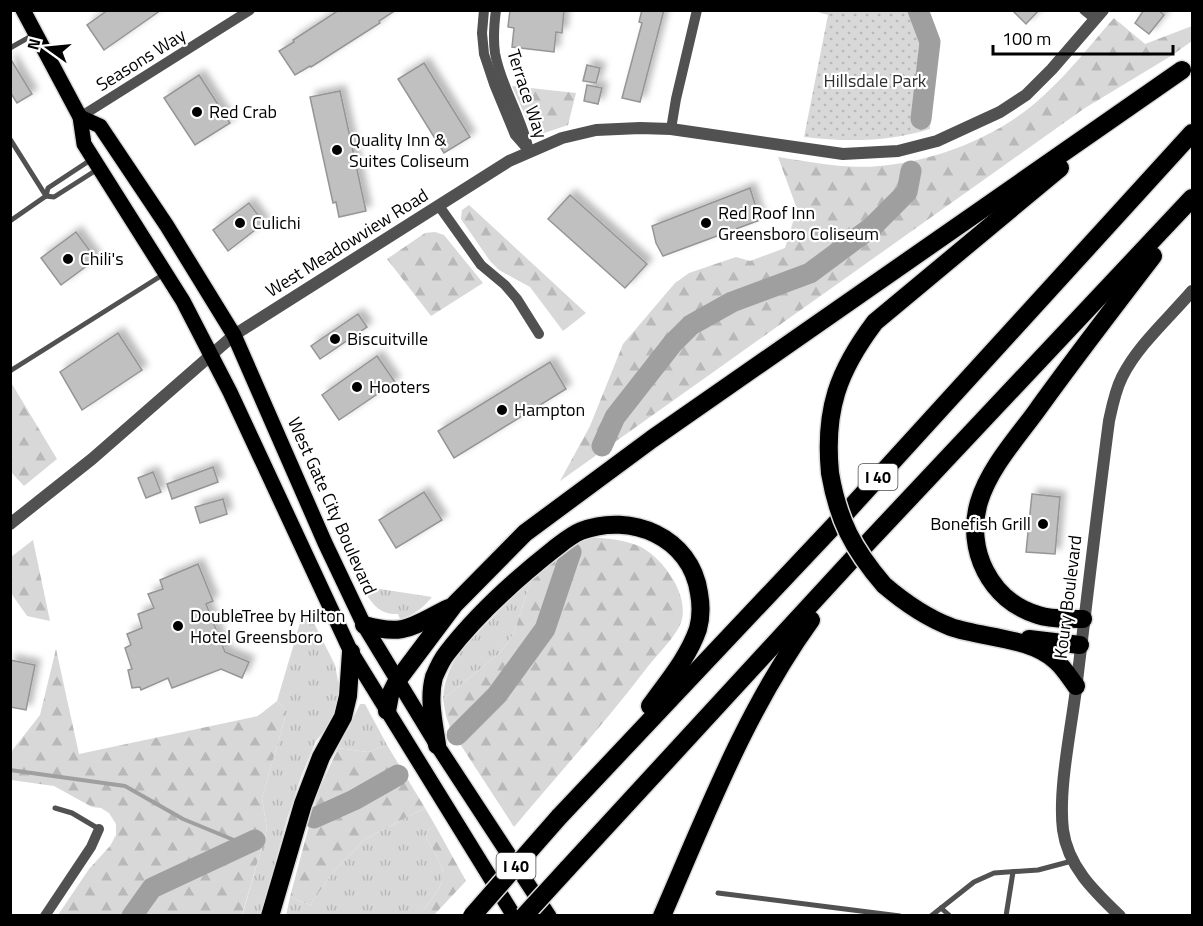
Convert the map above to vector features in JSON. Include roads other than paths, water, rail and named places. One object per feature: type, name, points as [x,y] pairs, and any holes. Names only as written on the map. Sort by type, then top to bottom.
[{"type":"highway","points":[[1076,686],[1062,666],[1046,653],[1000,638],[953,628],[927,617],[909,606],[884,585],[866,564],[850,538],[838,511],[830,473],[827,448],[834,399],[855,349],[876,321],[1187,66]]},
{"type":"highway","points":[[387,711],[390,695],[397,681],[453,605],[525,533],[652,439],[1187,66]]},
{"type":"highway","name":"I 40","points":[[472,915],[565,811],[843,516],[1192,133]]},
{"type":"highway","name":"I 40","points":[[524,915],[1192,198]]},
{"type":"highway","points":[[1083,619],[1038,616],[1007,600],[994,587],[985,573],[978,554],[975,530],[979,503],[991,476],[1013,443],[1085,343],[1192,205]]},
{"type":"highway","points":[[437,745],[431,697],[434,677],[445,655],[496,600],[542,559],[580,532],[623,524],[663,536],[678,549],[689,564],[698,584],[700,603],[698,628],[678,668],[628,738],[565,811]]},
{"type":"highway","points":[[662,915],[750,719],[793,644],[858,554]]},
{"type":"highway","points":[[364,625],[385,631],[399,631],[453,605]]},
{"type":"highway","points":[[1000,638],[1080,645]]},
{"type":"highway","points":[[270,915],[303,804],[321,757],[343,717],[348,696],[351,652]]},
{"type":"main road","name":"West Gate City Boulevard","points":[[23,10],[80,117],[84,144],[183,301],[230,392],[351,652],[514,915]]},
{"type":"main road","name":"West Gate City Boulevard","points":[[80,117],[100,126],[167,226],[234,335],[325,543],[364,625],[437,745],[549,915]]},
{"type":"street","name":"Seasons Way","points":[[80,117],[250,10]]},
{"type":"street","name":"Terrace Way","points":[[484,10],[482,33],[484,54],[515,135],[529,151]]},
{"type":"street","name":"Terrace Way","points":[[496,10],[495,53],[526,134],[529,151]]},
{"type":"street","points":[[671,129],[697,10]]},
{"type":"street","points":[[1083,10],[1099,15]]},
{"type":"street","name":"West Meadowview Road","points":[[10,524],[92,459],[234,335],[509,161],[529,151],[562,138],[596,130],[671,129],[843,154],[898,151],[944,138],[1000,112],[1026,95],[1053,69],[1099,15]]},
{"type":"street","points":[[440,206],[480,265],[506,285],[518,299],[539,334]]},
{"type":"street","name":"Koury Boulevard","points":[[1120,915],[1092,890],[1072,861],[1063,831],[1063,794],[1083,619],[1108,422],[1115,397],[1122,376],[1142,347],[1192,291]]},
{"type":"street","points":[[45,915],[91,847],[99,829]]},
{"type":"lane","points":[[10,48],[36,33]]},
{"type":"lane","points":[[10,139],[46,196]]},
{"type":"lane","points":[[10,221],[46,196],[48,188],[95,164]]},
{"type":"lane","points":[[46,196],[54,197],[95,164]]},
{"type":"lane","points":[[10,371],[166,273]]},
{"type":"lane","points":[[55,808],[72,813],[99,829]]},
{"type":"lane","points":[[931,915],[974,882],[994,873],[1038,870],[1072,861]]},
{"type":"lane","points":[[1006,915],[1013,872]]},
{"type":"lane","points":[[718,893],[900,915]]},
{"type":"lane","points":[[941,908],[950,915]]},
{"type":"waterway","points":[[918,10],[930,42],[921,119]]},
{"type":"waterway","points":[[602,446],[615,417],[673,343],[691,325],[732,302],[810,273],[872,227],[907,192],[911,171]]},
{"type":"waterway","points":[[457,735],[497,695],[545,629],[571,552]]},
{"type":"waterway","points":[[10,770],[125,786],[183,819],[246,845]]},
{"type":"waterway","points":[[314,818],[354,800],[398,775]]},
{"type":"waterway","points":[[132,916],[152,888],[255,840]]},
{"type":"place","name":"Red Crab","points":[[197,112]]},
{"type":"place","name":"Quality Inn & Suites Coliseum","points":[[337,150]]},
{"type":"place","name":"Culichi","points":[[240,223]]},
{"type":"place","name":"Red Roof Inn Greensboro Coliseum","points":[[706,223]]},
{"type":"place","name":"Chili's","points":[[68,259]]},
{"type":"place","name":"Biscuitville","points":[[335,339]]},
{"type":"place","name":"Hooters","points":[[357,387]]},
{"type":"place","name":"Hampton","points":[[502,410]]},
{"type":"place","name":"Bonefish Grill","points":[[1043,524]]},
{"type":"place","name":"DoubleTree by Hilton Hotel Greensboro","points":[[178,626]]},
{"type":"park label","name":"Hillsdale Park","points":[[875,81]]}]
